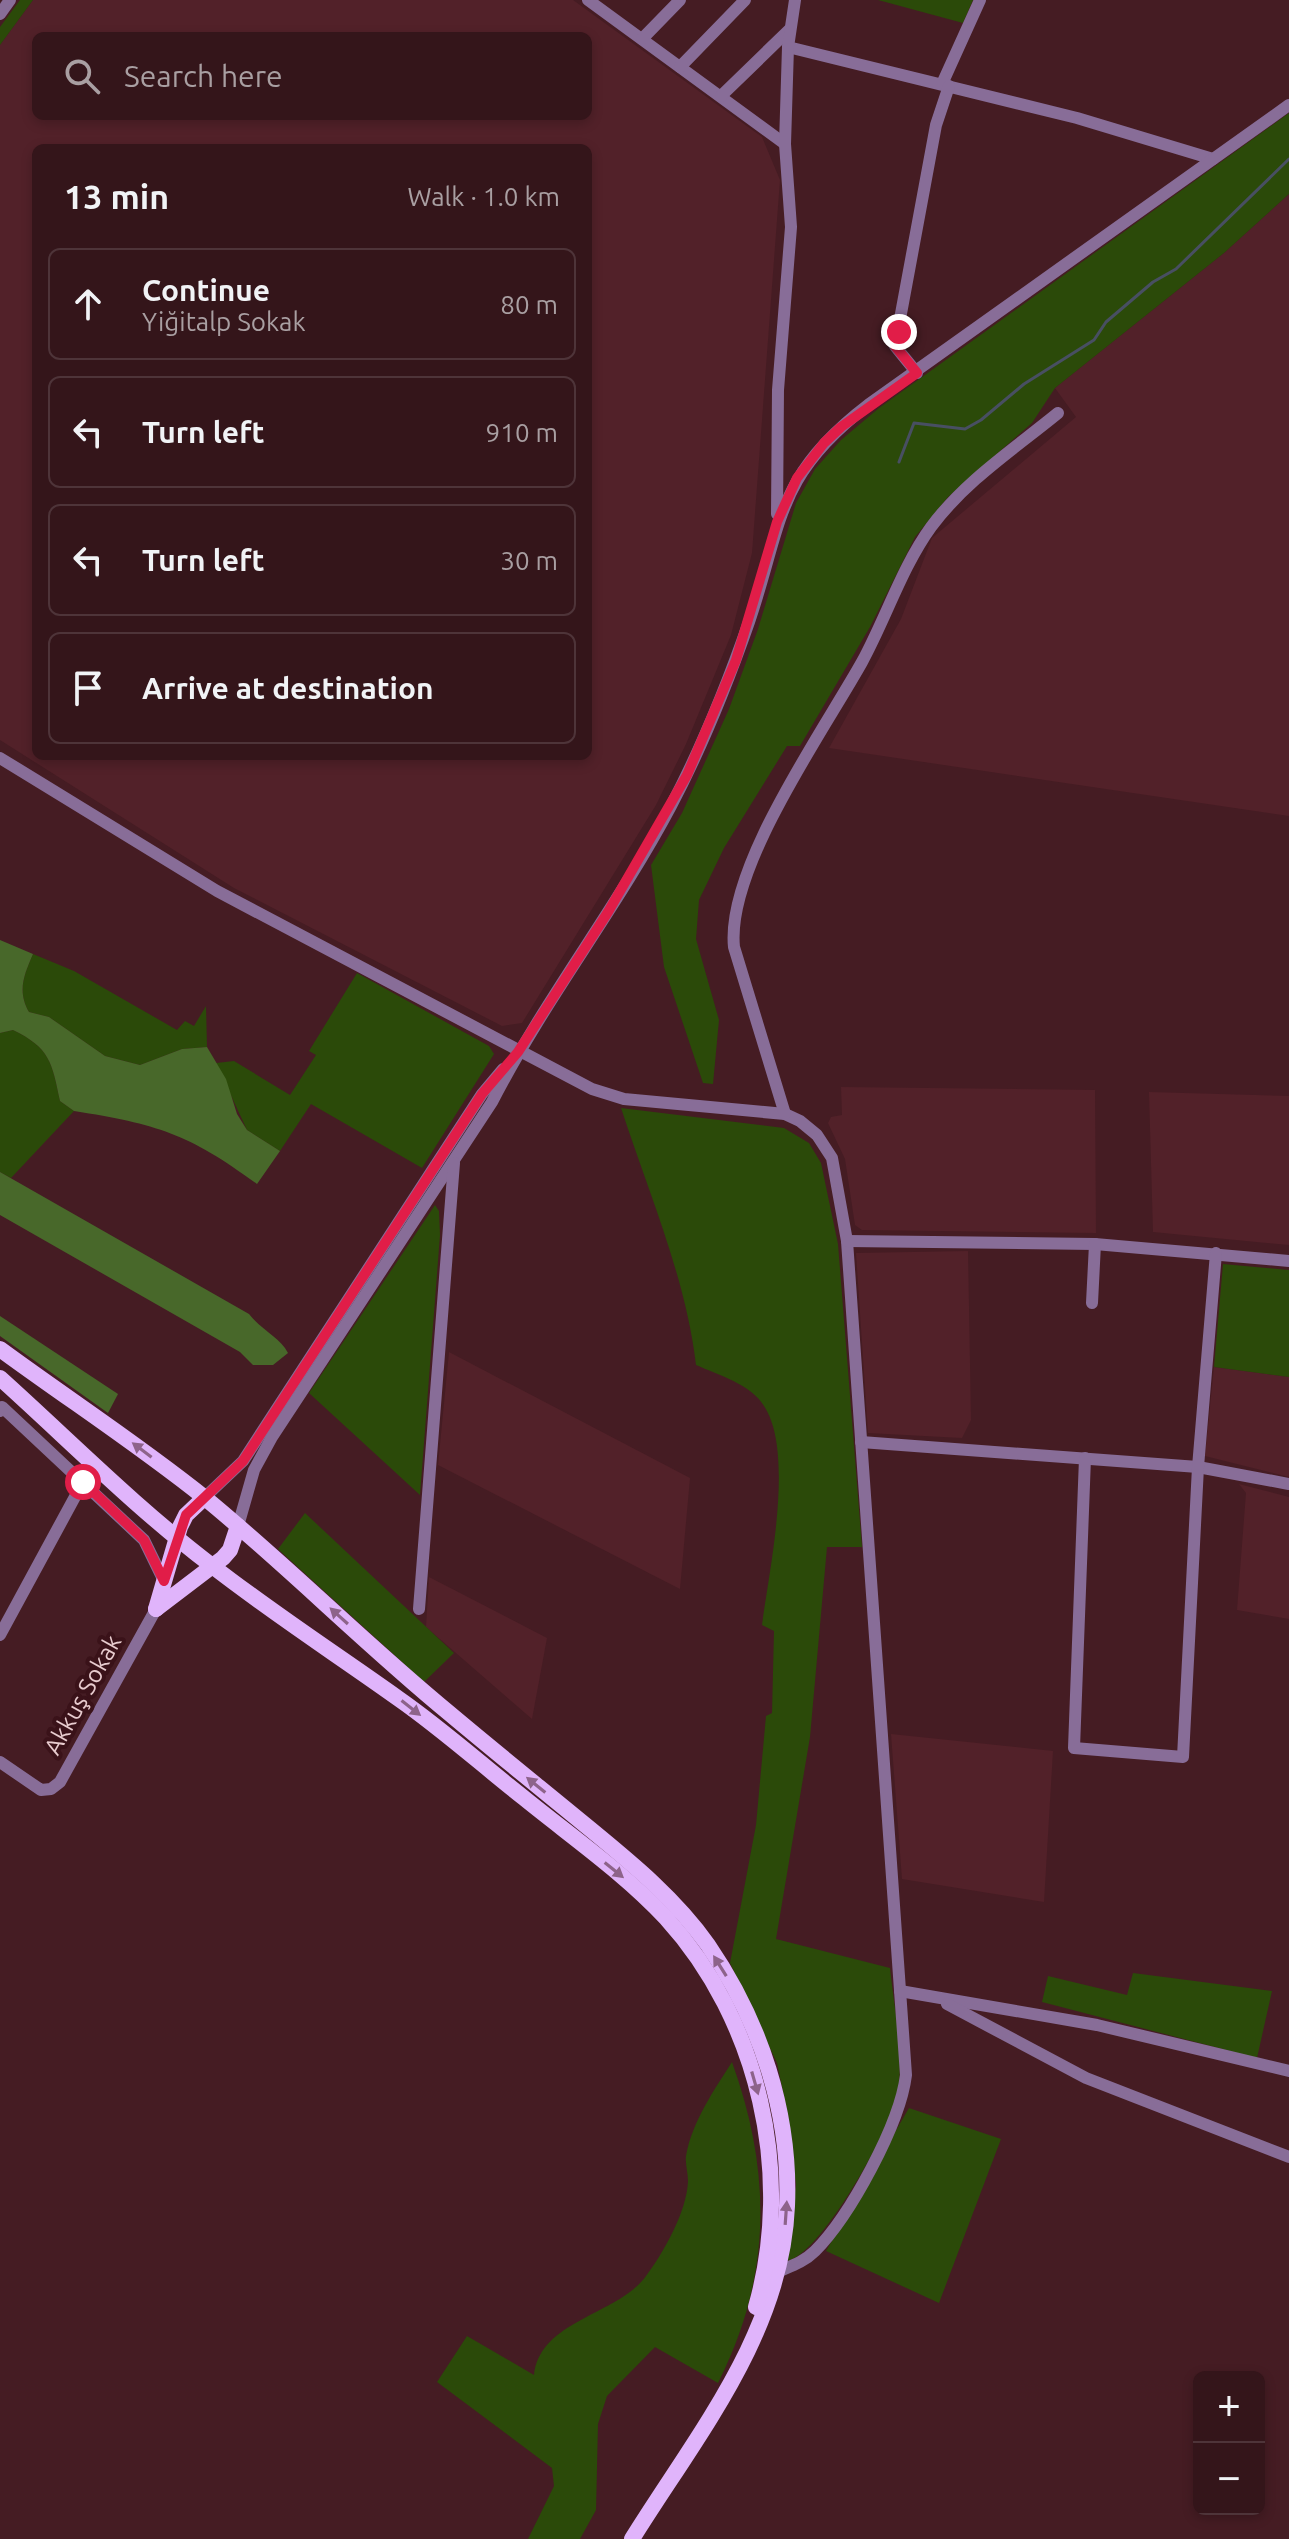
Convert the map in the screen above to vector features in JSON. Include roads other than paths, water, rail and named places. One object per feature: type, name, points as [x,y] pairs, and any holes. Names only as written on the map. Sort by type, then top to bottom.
[{"type":"main road","points":[[0,1349],[204,1498],[444,1710],[639,1868],[702,1938],[753,2025],[780,2114],[786,2157],[787,2207],[777,2272],[752,2343],[726,2391],[632,2539]]},
{"type":"main road","points":[[2,1380],[210,1565],[401,1700],[632,1884],[680,1935],[714,1984],[741,2040],[756,2085],[766,2131],[771,2185],[765,2272],[748,2335],[726,2391]]},
{"type":"main road","points":[[156,1609],[186,1515],[204,1498]]},
{"type":"main road","points":[[156,1609],[230,1550],[238,1526]]},
{"type":"street","points":[[0,14],[10,0]]},
{"type":"street","points":[[588,0],[785,144]]},
{"type":"street","points":[[603,11],[613,0]]},
{"type":"street","points":[[642,39],[680,0]]},
{"type":"street","points":[[680,67],[745,0]]},
{"type":"street","points":[[777,522],[778,390],[791,227],[785,144],[788,47],[795,0]]},
{"type":"street","points":[[917,373],[895,346],[936,125],[946,85],[980,0]]},
{"type":"street","points":[[721,96],[789,30]]},
{"type":"street","points":[[788,47],[946,85],[1213,159]]},
{"type":"street","points":[[238,1526],[254,1470],[272,1437],[492,1102],[518,1052],[632,873],[687,775],[736,660],[787,496],[824,443],[868,405],[1289,105]]},
{"type":"street","points":[[785,1114],[734,947],[734,919],[747,874],[793,778],[861,663],[914,553],[931,527],[976,479],[1058,413]]},
{"type":"street","points":[[0,758],[217,891],[592,1089],[624,1099],[785,1114],[808,1127],[832,1158],[847,1241],[906,2075],[894,2122],[825,2240],[801,2262],[777,2272]]},
{"type":"street","points":[[204,1498],[243,1461],[482,1094],[518,1052]]},
{"type":"street","points":[[419,1609],[454,1160]]},
{"type":"street","points":[[847,1241],[1095,1244],[1289,1261]]},
{"type":"street","points":[[1092,1303],[1095,1244]]},
{"type":"street","points":[[1085,1458],[1074,1748],[1183,1757],[1198,1467],[1216,1253]]},
{"type":"street","points":[[2,1380],[1,1409],[144,1540],[164,1581]]},
{"type":"street","points":[[861,1442],[1198,1467],[1289,1484]]},
{"type":"street","points":[[0,1635],[83,1482]]},
{"type":"street","name":"Akkuş Sokak","points":[[0,1762],[41,1790],[55,1786],[156,1609]]},
{"type":"street","points":[[900,1991],[941,2001],[1015,2009],[1097,2025],[1289,2071]]},
{"type":"street","points":[[941,2001],[1086,2078],[1289,2157]]},
{"type":"waterway","points":[[899,462],[914,423],[965,429],[981,420],[1024,384],[1094,340],[1106,322],[1153,282],[1176,269],[1289,159]]}]
